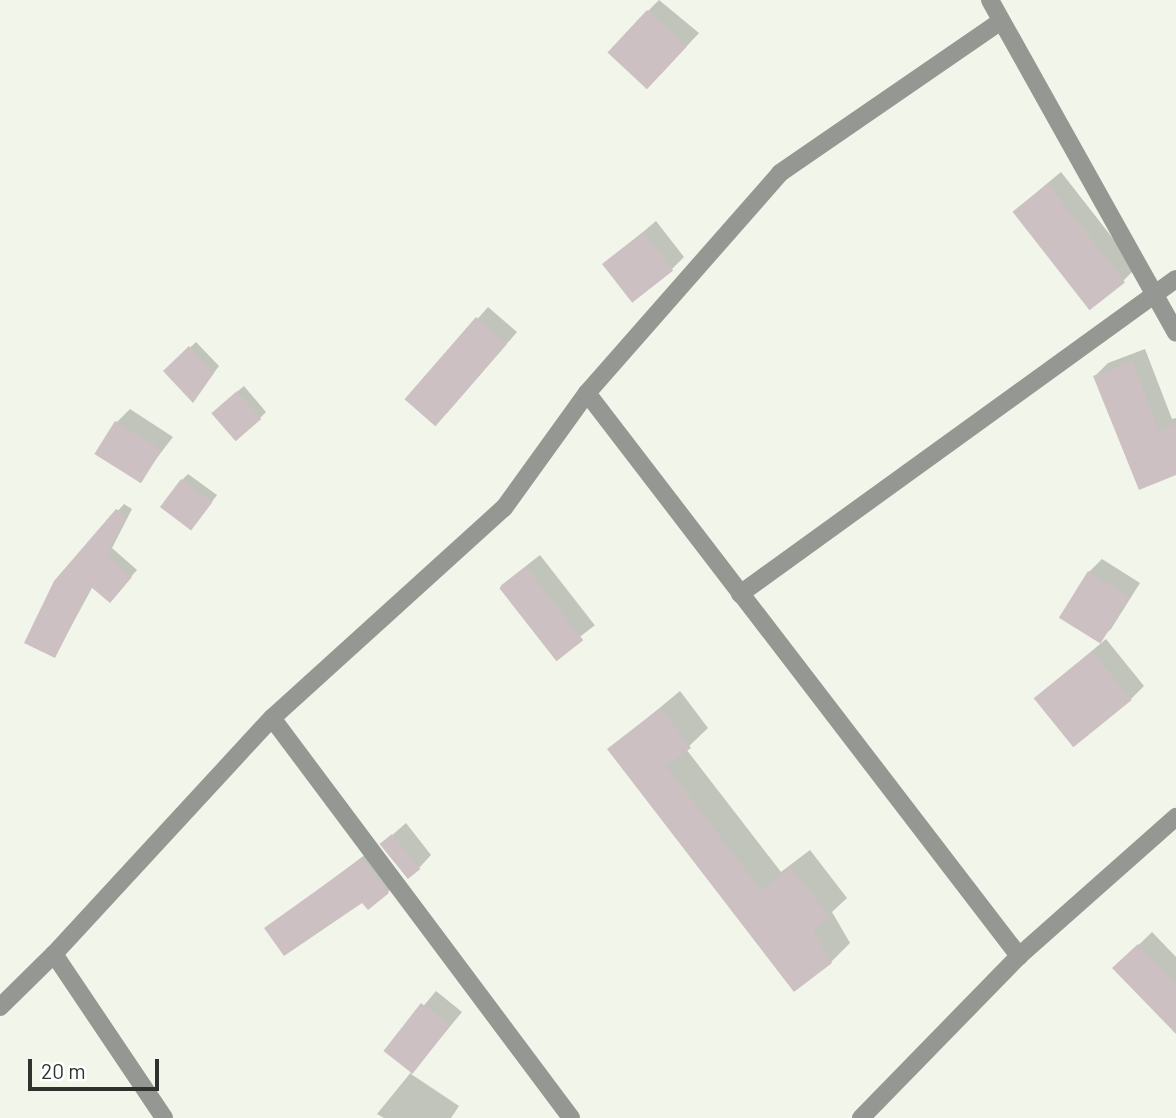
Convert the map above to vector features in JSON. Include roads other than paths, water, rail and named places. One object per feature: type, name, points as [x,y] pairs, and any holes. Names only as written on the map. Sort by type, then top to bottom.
[{"type":"street","points":[[990,0],[1176,333]]},
{"type":"street","points":[[0,1007],[54,954],[272,718],[504,508],[587,393],[780,173],[1001,21]]},
{"type":"street","points":[[740,594],[1176,279]]},
{"type":"street","points":[[587,393],[1019,956]]},
{"type":"street","points":[[272,718],[571,1118]]},
{"type":"street","points":[[860,1118],[1019,956],[1176,817]]},
{"type":"street","points":[[54,954],[164,1118]]}]
